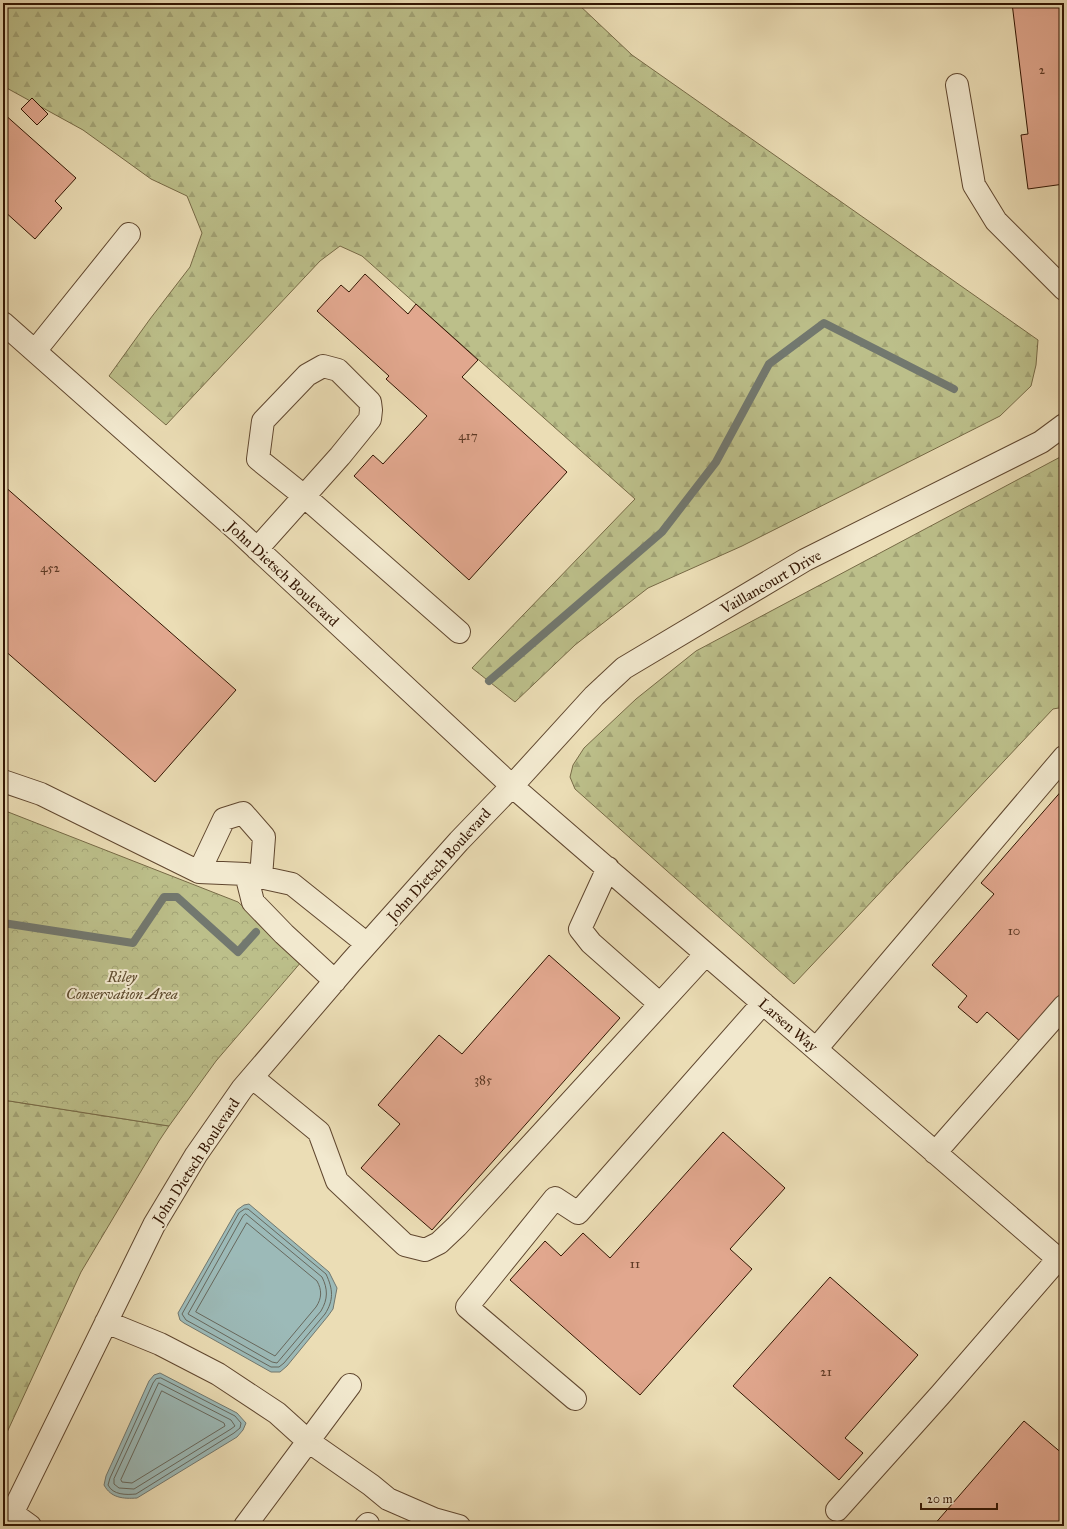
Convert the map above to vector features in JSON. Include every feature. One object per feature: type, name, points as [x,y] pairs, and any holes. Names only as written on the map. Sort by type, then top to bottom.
[{"type":"street","points":[[957,85],[974,185],[996,221],[1064,289]]},
{"type":"street","points":[[35,351],[129,234]]},
{"type":"street","name":"John Dietsch Boulevard","points":[[3,323],[257,549],[512,786],[459,841],[367,944],[242,1089],[192,1162],[154,1225],[9,1520]]},
{"type":"street","points":[[257,549],[304,496],[340,456],[370,419],[370,402],[338,370],[323,366],[307,375],[263,422],[258,459],[304,496],[459,632]]},
{"type":"street","name":"Vaillancourt Drive","points":[[512,786],[594,696],[624,668],[806,560],[1041,442],[1064,425]]},
{"type":"street","points":[[816,1049],[1064,757]]},
{"type":"street","points":[[3,781],[41,794],[199,872],[254,875],[292,884],[367,944]]},
{"type":"street","name":"Larsen Way","points":[[512,786],[1061,1262]]},
{"type":"street","points":[[199,872],[224,819],[243,813],[264,836],[254,875],[253,902],[284,934],[335,981]]},
{"type":"street","points":[[608,868],[580,929],[591,943],[660,1004]]},
{"type":"street","points":[[253,1078],[319,1132],[337,1181],[405,1246],[425,1250],[439,1243],[457,1226],[706,954]]},
{"type":"street","points":[[576,1399],[466,1307],[555,1198],[578,1214],[763,1003]]},
{"type":"street","points":[[935,1153],[1064,1006]]},
{"type":"street","points":[[837,1510],[1061,1262]]},
{"type":"street","points":[[106,1322],[160,1344],[218,1374],[277,1413],[308,1441],[371,1485],[388,1499],[433,1523],[459,1526]]},
{"type":"street","points":[[245,1526],[350,1386]]},
{"type":"street","points":[[9,1520],[30,1526]]},
{"type":"green space","points":[[3,3],[577,3],[632,55],[1038,340],[1036,365],[1031,386],[1000,416],[742,546],[648,588],[575,645],[515,702],[472,668],[635,499],[362,256],[340,246],[320,261],[166,425],[109,376],[190,267],[202,233],[187,196],[151,179],[83,130],[3,86]]},
{"type":"green space","points":[[1064,455],[1064,707],[1053,709],[794,984],[575,789],[570,777],[573,765],[584,748],[636,699],[696,651]]},
{"type":"green space","name":"Riley Conservation Area","points":[[3,810],[238,902],[302,961],[216,1061],[169,1126],[3,1100]]},
{"type":"green space","points":[[3,1100],[169,1126],[81,1272],[3,1441]]},
{"type":"water","points":[[249,1204],[329,1272],[337,1288],[333,1309],[287,1366],[280,1372],[271,1372],[184,1323],[180,1320],[178,1313],[237,1210],[244,1205]]},
{"type":"water","points":[[160,1373],[237,1413],[246,1423],[243,1430],[237,1437],[137,1498],[118,1497],[110,1493],[104,1485],[106,1476],[149,1381],[154,1375]]},
{"type":"building","points":[[1012,3],[1064,3],[1064,184],[1028,189],[1021,135],[1028,134]]},
{"type":"building","points":[[32,98],[48,114],[37,125],[21,109]]},
{"type":"building","points":[[3,113],[76,178],[55,201],[62,208],[35,239],[3,210]]},
{"type":"building","points":[[365,274],[408,314],[416,304],[478,360],[462,377],[567,472],[469,580],[354,476],[373,455],[383,464],[427,416],[386,379],[389,376],[317,311],[341,285],[349,292]]},
{"type":"building","points":[[3,485],[236,690],[155,782],[3,649]]},
{"type":"building","points":[[1064,788],[1064,996],[1022,1043],[987,1012],[977,1023],[958,1007],[967,996],[932,965],[994,894],[981,883]]},
{"type":"building","points":[[549,955],[620,1018],[432,1230],[361,1168],[400,1124],[378,1105],[439,1035],[462,1054]]},
{"type":"building","points":[[723,1132],[785,1188],[730,1249],[752,1269],[640,1395],[510,1280],[545,1241],[561,1256],[583,1233],[610,1258]]},
{"type":"building","points":[[830,1277],[918,1355],[845,1438],[863,1453],[839,1480],[733,1386]]},
{"type":"building","points":[[1024,1421],[1064,1455],[1064,1523],[1061,1526],[933,1526]]},
{"type":"waterway","points":[[489,681],[662,532],[716,462],[769,364],[824,323],[954,389]]},
{"type":"waterway","points":[[3,923],[133,943],[164,897],[177,897],[238,952],[256,932]]}]
